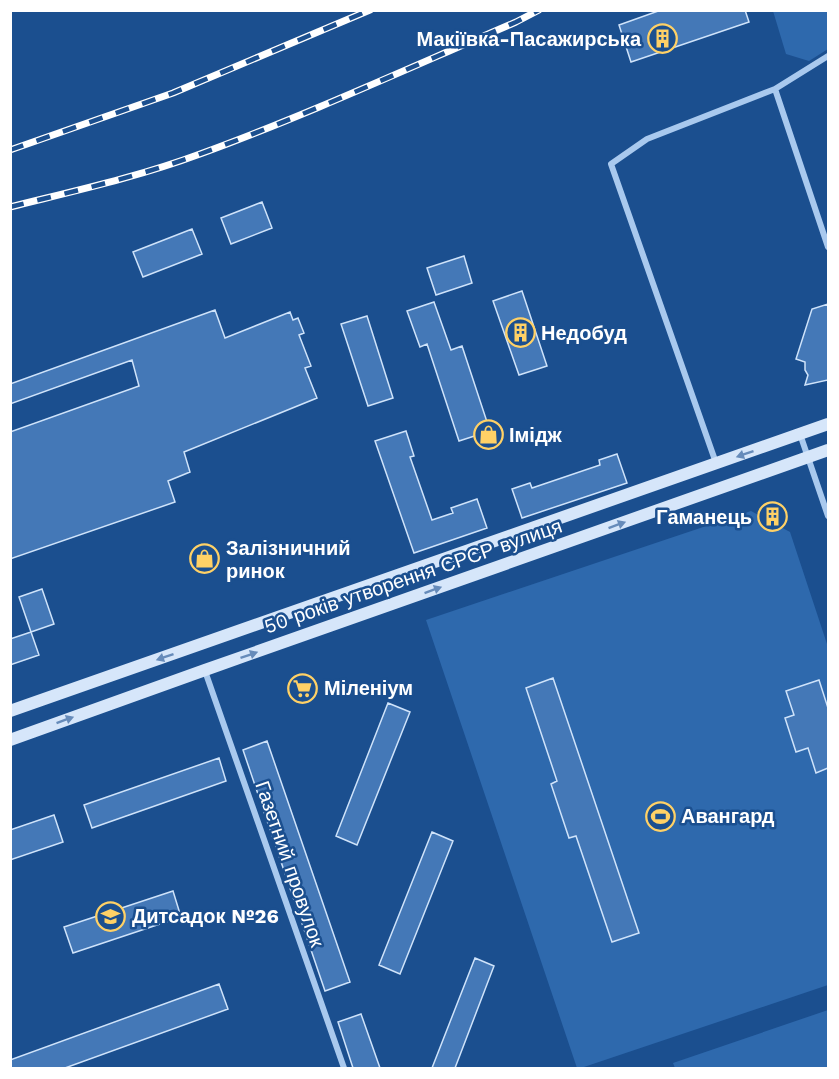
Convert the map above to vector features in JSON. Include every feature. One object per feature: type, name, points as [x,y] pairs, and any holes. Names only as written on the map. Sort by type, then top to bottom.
[{"type":"main road","name":"50 років утворення СРСР вулиця","points":[[10,711],[828,424]]},
{"type":"main road","name":"50 років утворення СРСР вулиця","points":[[10,740],[828,450]]},
{"type":"street","points":[[717,464],[611,164],[647,139],[775,89],[828,56]]},
{"type":"street","points":[[775,89],[828,247]]},
{"type":"street","points":[[800,434],[828,516]]},
{"type":"street","name":"Газетний провулок","points":[[205,670],[344,1068]]},
{"type":"shaded area","points":[[773,11],[828,11],[828,49],[809,61],[786,54]]},
{"type":"shaded area","name":"Авангард","points":[[751,511],[790,532],[828,647],[828,985],[577,1068],[426,620]]},
{"type":"shaded area","points":[[828,1010],[828,1068],[675,1068],[673,1063]]},
{"type":"building","name":"Макіївка-Пасажирська","points":[[661,10],[745,10],[749,22],[631,62],[619,25]]},
{"type":"building","points":[[262,202],[272,228],[231,244],[221,218]]},
{"type":"building","points":[[192,229],[202,254],[143,277],[133,252]]},
{"type":"building","points":[[464,256],[472,283],[436,295],[427,268]]},
{"type":"building","name":"Недобуд","points":[[522,291],[547,366],[519,375],[493,301]]},
{"type":"building","points":[[434,302],[451,350],[462,346],[490,431],[459,441],[427,344],[420,347],[407,311]]},
{"type":"building","points":[[828,304],[828,380],[805,385],[808,375],[805,362],[796,359],[812,309]]},
{"type":"building","points":[[215,310],[225,338],[290,312],[293,320],[298,318],[304,333],[299,335],[311,366],[305,368],[317,398],[184,452],[190,472],[168,481],[175,502],[10,559],[10,432],[139,386],[132,360],[10,404],[10,384]]},
{"type":"building","points":[[367,316],[393,398],[368,406],[341,324]]},
{"type":"building","points":[[406,431],[414,456],[410,457],[432,520],[453,513],[451,508],[477,499],[487,528],[414,553],[375,441]]},
{"type":"building","points":[[617,454],[627,483],[522,518],[512,489],[530,483],[532,488],[600,465],[599,460]]},
{"type":"building","name":"Гаманець","points":[[767,507],[785,517],[780,527],[761,516]]},
{"type":"building","points":[[42,589],[54,624],[31,632],[19,597]]},
{"type":"building","points":[[31,632],[39,655],[10,665],[10,639]]},
{"type":"building","points":[[553,678],[639,933],[612,942],[576,836],[569,838],[551,784],[557,781],[526,688]]},
{"type":"building","points":[[819,680],[828,708],[828,768],[816,773],[808,748],[796,752],[785,718],[794,715],[786,691]]},
{"type":"building","points":[[388,703],[410,712],[357,845],[336,836]]},
{"type":"building","points":[[267,741],[350,982],[325,991],[243,750]]},
{"type":"building","points":[[219,758],[226,781],[92,828],[84,805]]},
{"type":"building","points":[[54,815],[63,842],[10,860],[10,830]]},
{"type":"building","points":[[432,832],[453,841],[400,974],[379,965]]},
{"type":"building","points":[[173,891],[181,917],[73,953],[64,927]]},
{"type":"building","points":[[475,958],[494,966],[455,1068],[432,1068]]},
{"type":"building","points":[[219,984],[228,1009],[65,1068],[10,1068],[10,1060]]},
{"type":"building","points":[[361,1014],[380,1068],[353,1068],[338,1022]]},
{"type":"railway","points":[[10,150],[173,93],[370,10]]},
{"type":"railway","points":[[10,207],[130,177],[200,154],[359,90],[539,10]]},
{"type":"place","name":"Макіївка-Пасажирська","points":[[662,39]]},
{"type":"place","name":"Недобуд","points":[[520,333]]},
{"type":"place","name":"Імідж","points":[[488,435]]},
{"type":"place","name":"Гаманець","points":[[773,517]]},
{"type":"place","name":"Залізничний ринок","points":[[205,559]]},
{"type":"place","name":"Міленіум","points":[[303,688]]},
{"type":"place","name":"Авангард","points":[[660,816]]},
{"type":"place","name":"Дитсадок №26","points":[[111,916]]}]
